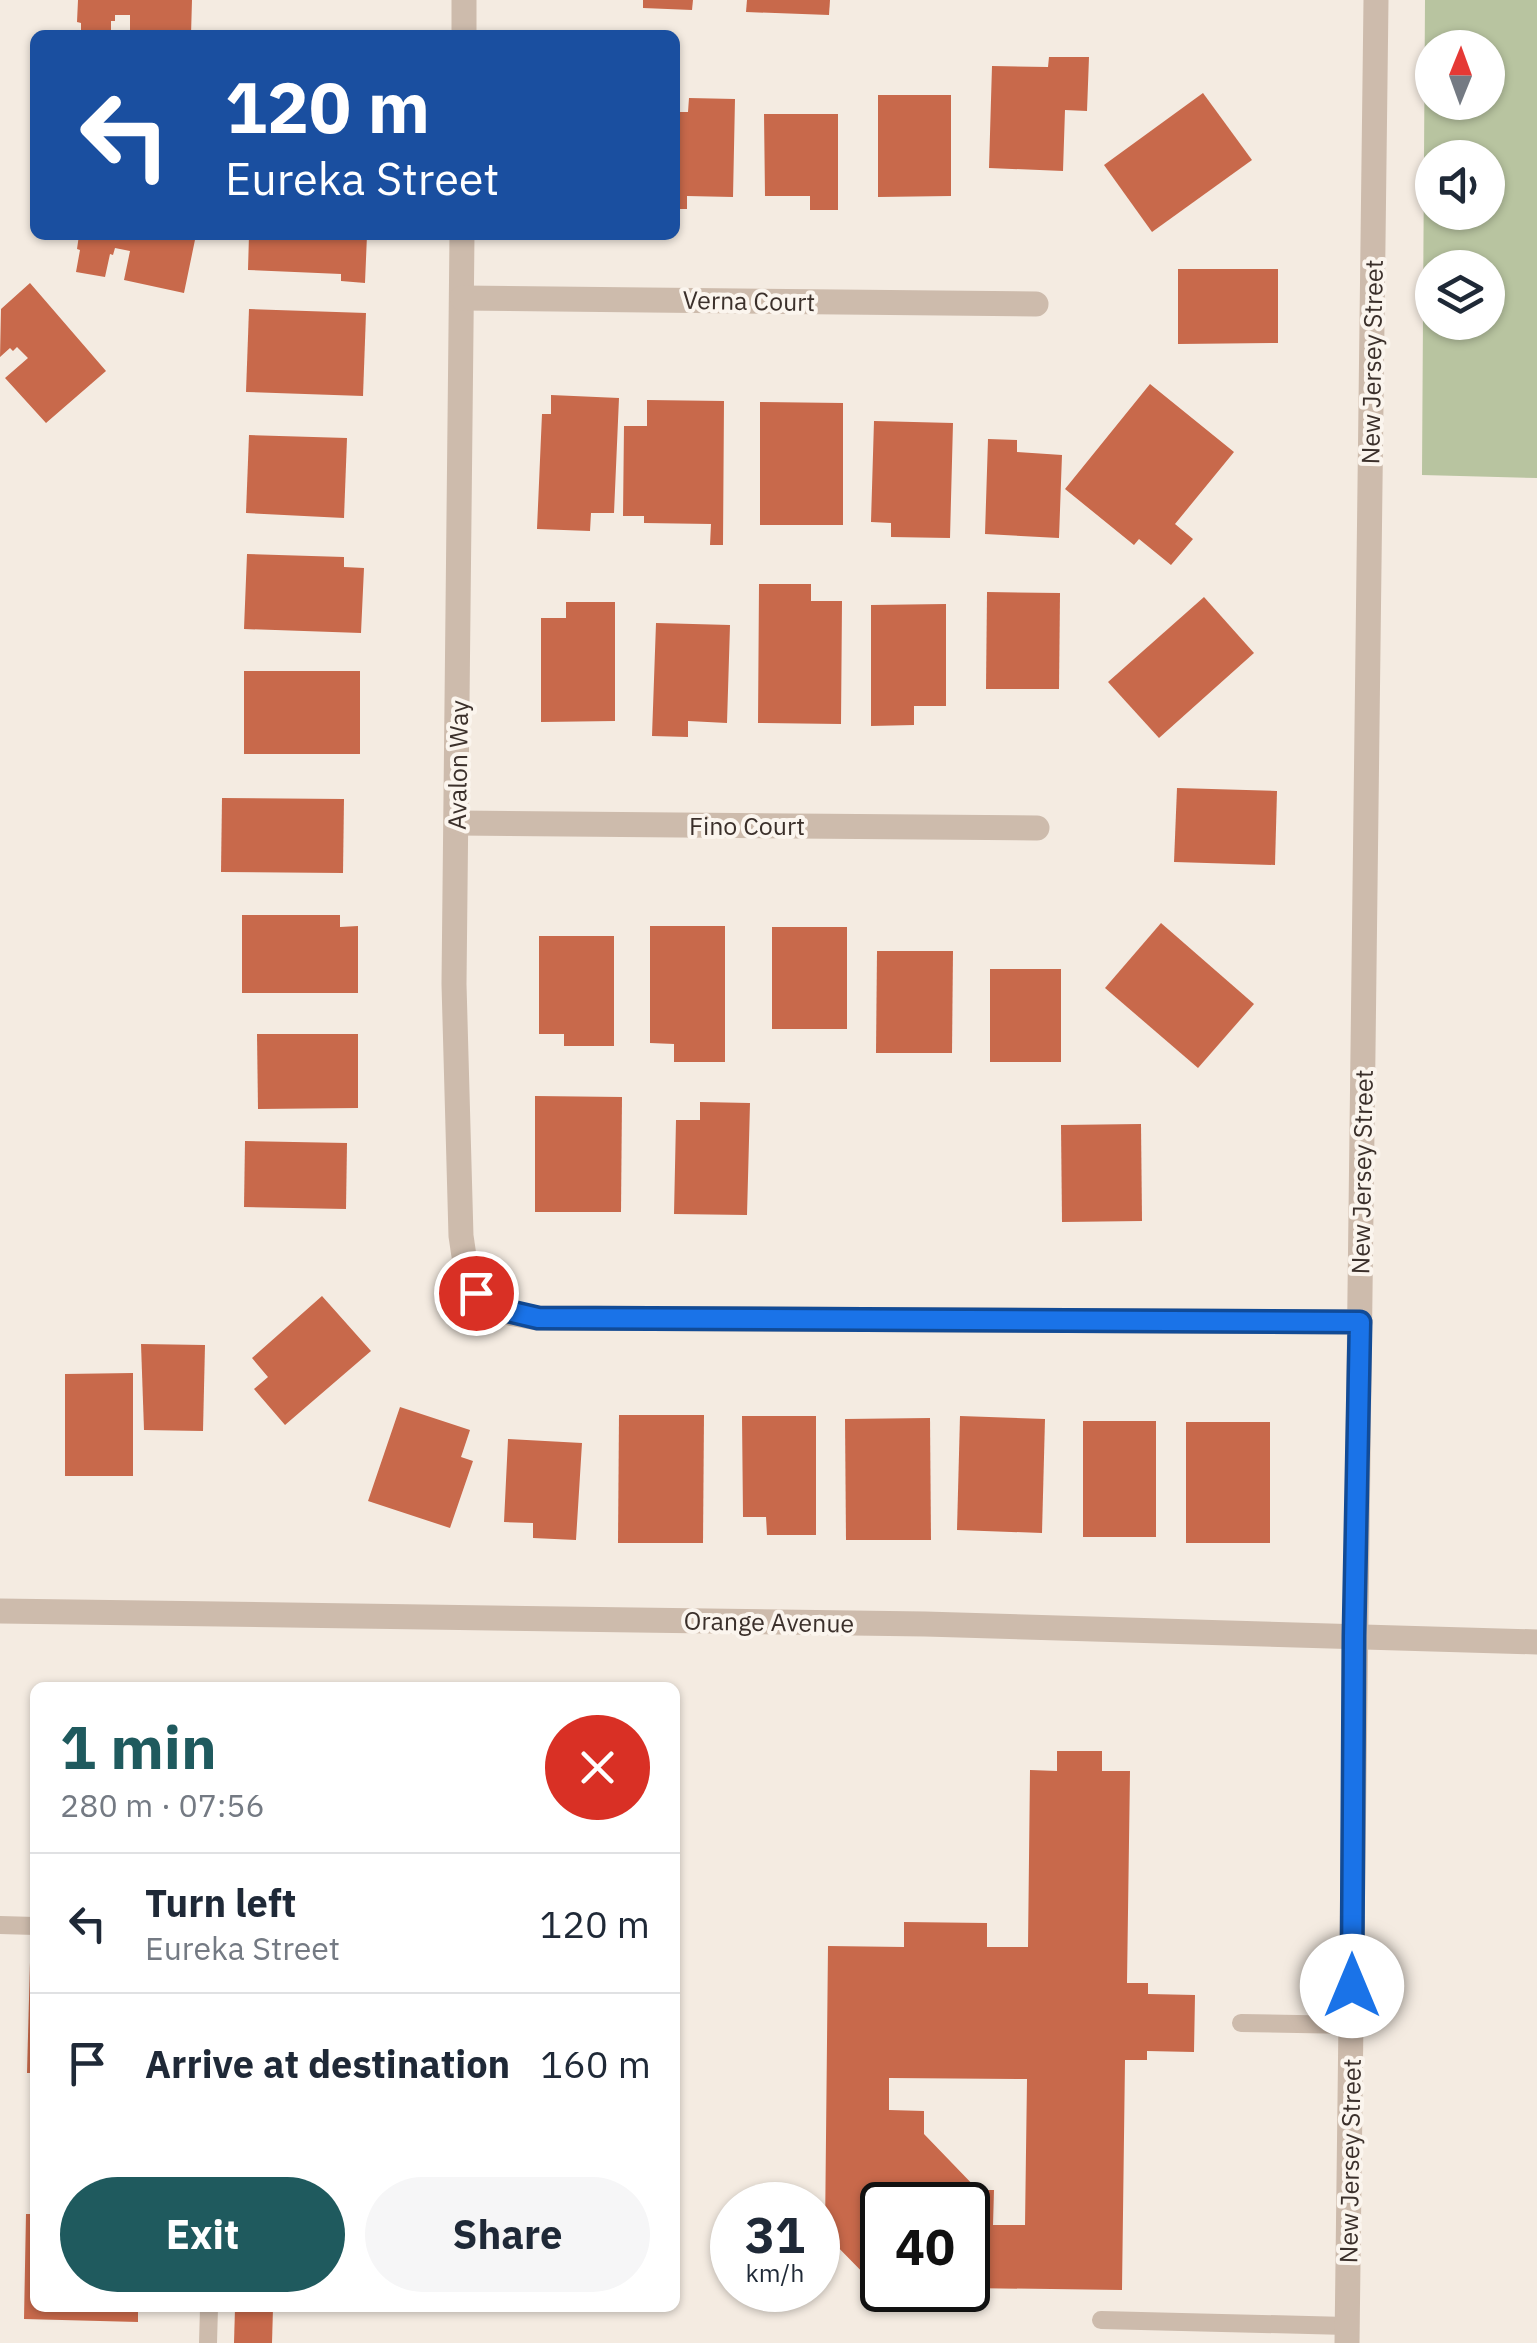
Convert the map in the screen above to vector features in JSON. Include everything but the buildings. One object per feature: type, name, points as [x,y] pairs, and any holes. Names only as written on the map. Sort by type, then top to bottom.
[{"type":"street","points":[[464,0],[464,30]]},
{"type":"street","name":"New Jersey Street","points":[[1347,2334],[1376,0]]},
{"type":"street","name":"Avalon Way","points":[[462,240],[454,984],[461,1236],[466,1272],[476,1293],[491,1307],[538,1318],[1360,1322]]},
{"type":"street","name":"Verna Court","points":[[462,298],[1036,304]]},
{"type":"street","name":"Fino Court","points":[[457,824],[1037,828]]},
{"type":"street","name":"Orange Avenue","points":[[0,1611],[925,1624],[1537,1642]]},
{"type":"lane","points":[[0,1925],[30,1926]]},
{"type":"lane","points":[[1241,2023],[1352,2025]]},
{"type":"lane","points":[[208,2343],[209,2312]]},
{"type":"lane","points":[[1101,2320],[1347,2334]]},
{"type":"green space","points":[[1425,0],[1537,0],[1537,478],[1422,475],[1423,340],[1505,340],[1505,250],[1423,250],[1424,230],[1505,230],[1505,140],[1424,140],[1424,120],[1505,120],[1505,30],[1425,30]]},
{"type":"route","points":[[476,1293],[491,1307],[538,1318],[1360,1322],[1352,1986]]}]
